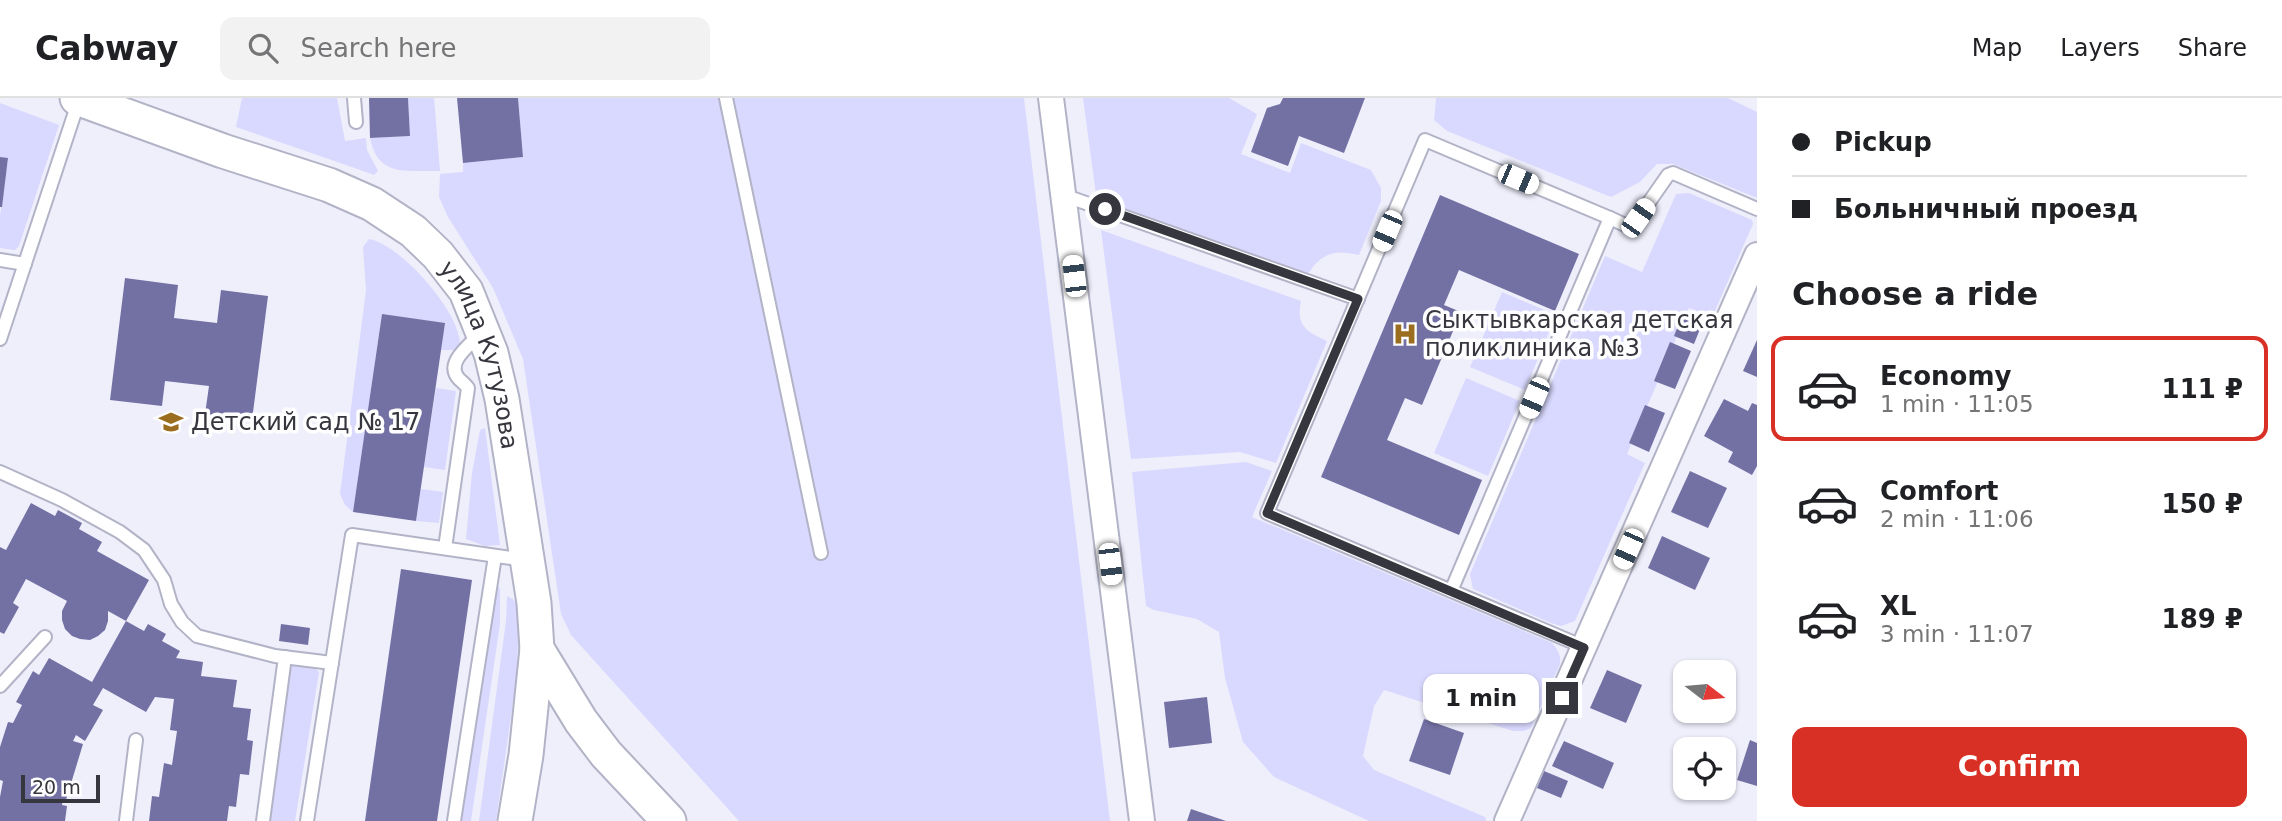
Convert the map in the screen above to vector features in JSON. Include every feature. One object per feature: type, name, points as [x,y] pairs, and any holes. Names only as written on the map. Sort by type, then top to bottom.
[{"type":"street","points":[[88,102],[140,98]]},
{"type":"street","points":[[1051,98],[1142,821]]},
{"type":"street","name":"улица Кутузова","points":[[88,102],[223,151],[329,185],[372,204],[413,231],[438,255],[466,291],[483,331],[502,399],[529,561],[537,649],[526,755],[515,821]]},
{"type":"street","points":[[1507,821],[1757,255]]},
{"type":"street","points":[[537,649],[581,721],[606,754],[669,821]]},
{"type":"lane","points":[[354,98],[356,122]]},
{"type":"lane","points":[[726,98],[821,552]]},
{"type":"lane","points":[[0,339],[25,264],[88,102]]},
{"type":"lane","points":[[1584,648],[1267,513],[1425,140],[1625,225],[1634,221],[1668,175],[1673,173],[1757,209]]},
{"type":"lane","points":[[1063,195],[1358,299]]},
{"type":"lane","points":[[1451,591],[1610,218]]},
{"type":"lane","points":[[0,260],[25,264]]},
{"type":"lane","points":[[445,548],[468,388],[459,379],[454,366],[457,358],[483,331]]},
{"type":"lane","points":[[0,472],[62,500],[120,532],[144,550],[164,580],[171,604],[182,622],[197,636],[285,657],[332,663]]},
{"type":"lane","points":[[307,821],[352,535],[529,561]]},
{"type":"lane","points":[[454,821],[495,556]]},
{"type":"lane","points":[[0,686],[45,637]]},
{"type":"lane","points":[[263,821],[285,657]]},
{"type":"lane","points":[[126,821],[136,740]]},
{"type":"shaded area","points":[[242,98],[337,98],[345,141],[366,138],[367,150],[378,171],[374,175],[236,127]]},
{"type":"shaded area","points":[[408,98],[434,98],[440,171],[395,169],[380,160],[374,151],[370,138],[410,136]]},
{"type":"shaded area","points":[[518,98],[1024,98],[1110,821],[739,821],[571,635],[561,614],[523,359],[493,288],[448,217],[439,197],[440,174],[463,172],[463,163],[523,157]]},
{"type":"shaded area","points":[[1083,98],[1229,98],[1257,114],[1241,154],[1290,173],[1301,143],[1371,170],[1381,188],[1381,201],[1359,255],[1329,255],[1317,262],[1307,276],[1097,202]]},
{"type":"shaded area","points":[[1436,98],[1728,98],[1757,112],[1757,198],[1673,164],[1657,164],[1640,182],[1611,197],[1447,131],[1434,120]]},
{"type":"shaded area","points":[[0,103],[59,125],[19,246],[15,250],[0,248],[0,216],[8,159],[0,157]]},
{"type":"shaded area","points":[[1689,193],[1752,220],[1753,224],[1714,313],[1709,316],[1689,308],[1627,454],[1645,463],[1575,621],[1561,626],[1551,623],[1473,589],[1470,574],[1605,256],[1642,272],[1676,194]]},
{"type":"shaded area","points":[[1101,230],[1301,301],[1300,316],[1304,327],[1327,341],[1276,463],[1240,452],[1131,459]]},
{"type":"shaded area","points":[[369,239],[396,253],[425,280],[449,313],[457,328],[460,342],[455,350],[441,350],[382,314],[353,512],[345,505],[340,494],[366,290],[363,247]]},
{"type":"shaded area","points":[[1502,292],[1556,315],[1525,390],[1470,367]]},
{"type":"shaded area","points":[[1466,378],[1520,401],[1488,476],[1434,453]]},
{"type":"shaded area","points":[[436,388],[456,391],[445,470],[424,467]]},
{"type":"shaded area","points":[[485,428],[500,545],[485,546],[466,539],[472,473],[480,430]]},
{"type":"shaded area","points":[[1246,462],[1272,471],[1252,517],[1552,643],[1556,648],[1560,664],[1531,728],[1524,731],[1513,731],[1384,690],[1374,706],[1363,756],[1374,770],[1485,817],[1486,821],[1369,821],[1274,777],[1243,742],[1225,678],[1219,632],[1197,619],[1146,606],[1132,472]]},
{"type":"shaded area","points":[[421,489],[443,492],[439,523],[416,521]]},
{"type":"shaded area","points":[[492,581],[500,589],[500,624],[471,821],[456,821]]},
{"type":"shaded area","points":[[507,596],[514,600],[519,611],[517,674],[496,821],[479,821],[506,621]]},
{"type":"shaded area","points":[[290,664],[313,667],[319,672],[295,821],[268,821]]},
{"type":"building","points":[[369,98],[408,98],[410,136],[370,138]]},
{"type":"building","points":[[457,98],[518,98],[523,157],[463,163]]},
{"type":"building","points":[[1283,98],[1365,98],[1344,153],[1299,136],[1288,166],[1251,152],[1267,108],[1280,104]]},
{"type":"building","points":[[0,157],[8,158],[2,207],[0,207]]},
{"type":"building","points":[[1440,195],[1579,254],[1555,311],[1459,270],[1444,305],[1461,312],[1422,405],[1405,398],[1387,440],[1482,480],[1459,535],[1321,477]]},
{"type":"building","points":[[125,278],[178,285],[174,318],[217,323],[221,290],[268,296],[252,420],[205,414],[209,386],[165,381],[162,406],[110,400]]},
{"type":"building","points":[[382,314],[445,323],[416,521],[353,512]]},
{"type":"building","points":[[1682,316],[1702,324],[1694,344],[1674,336]]},
{"type":"building","points":[[1757,340],[1757,377],[1743,371]]},
{"type":"building","points":[[1670,342],[1691,351],[1675,389],[1654,381]]},
{"type":"building","points":[[1724,399],[1748,411],[1752,403],[1757,405],[1757,466],[1752,475],[1728,462],[1733,452],[1704,436]]},
{"type":"building","points":[[1645,405],[1665,413],[1649,452],[1629,443]]},
{"type":"building","points":[[1690,471],[1727,488],[1708,528],[1671,512]]},
{"type":"building","points":[[31,503],[55,516],[58,510],[82,523],[79,529],[102,542],[97,551],[149,580],[126,621],[108,611],[105,630],[98,636],[90,640],[72,636],[65,629],[62,620],[62,611],[67,601],[26,579],[13,603],[19,607],[4,634],[0,632],[0,547],[6,550]]},
{"type":"building","points":[[1662,536],[1710,558],[1695,590],[1648,568]]},
{"type":"building","points":[[401,569],[472,580],[437,821],[365,821]]},
{"type":"building","points":[[126,621],[144,631],[148,624],[166,634],[162,641],[180,651],[176,658],[203,662],[201,676],[237,680],[233,707],[251,709],[247,740],[253,741],[249,775],[240,774],[236,807],[229,806],[227,821],[149,821],[152,796],[159,797],[164,763],[172,765],[177,731],[170,730],[174,699],[155,697],[146,712],[103,688],[93,705],[103,710],[85,741],[76,735],[73,741],[83,744],[66,800],[63,799],[62,805],[67,806],[65,821],[0,821],[3,781],[0,780],[0,747],[8,722],[13,723],[22,705],[16,702],[33,671],[39,675],[49,658],[92,682]]},
{"type":"building","points":[[281,624],[310,628],[308,645],[279,641]]},
{"type":"building","points":[[1607,670],[1642,685],[1626,723],[1590,708]]},
{"type":"building","points":[[1207,697],[1212,743],[1169,748],[1164,702]]},
{"type":"building","points":[[1424,719],[1464,733],[1450,775],[1409,761]]},
{"type":"building","points":[[1750,740],[1757,743],[1757,786],[1737,780]]},
{"type":"building","points":[[1564,741],[1614,763],[1603,789],[1552,766]]},
{"type":"building","points":[[1544,771],[1568,781],[1561,798],[1537,788]]},
{"type":"building","points":[[1191,809],[1226,821],[1187,821]]},
{"type":"place","name":"Сыктывкарская детская поликлиника №3","points":[[1405,334]]},
{"type":"place","name":"Детский сад № 17","points":[[171,422]]},
{"type":"route","points":[[1105,209],[1358,299],[1267,513],[1584,648],[1562,698]]}]
